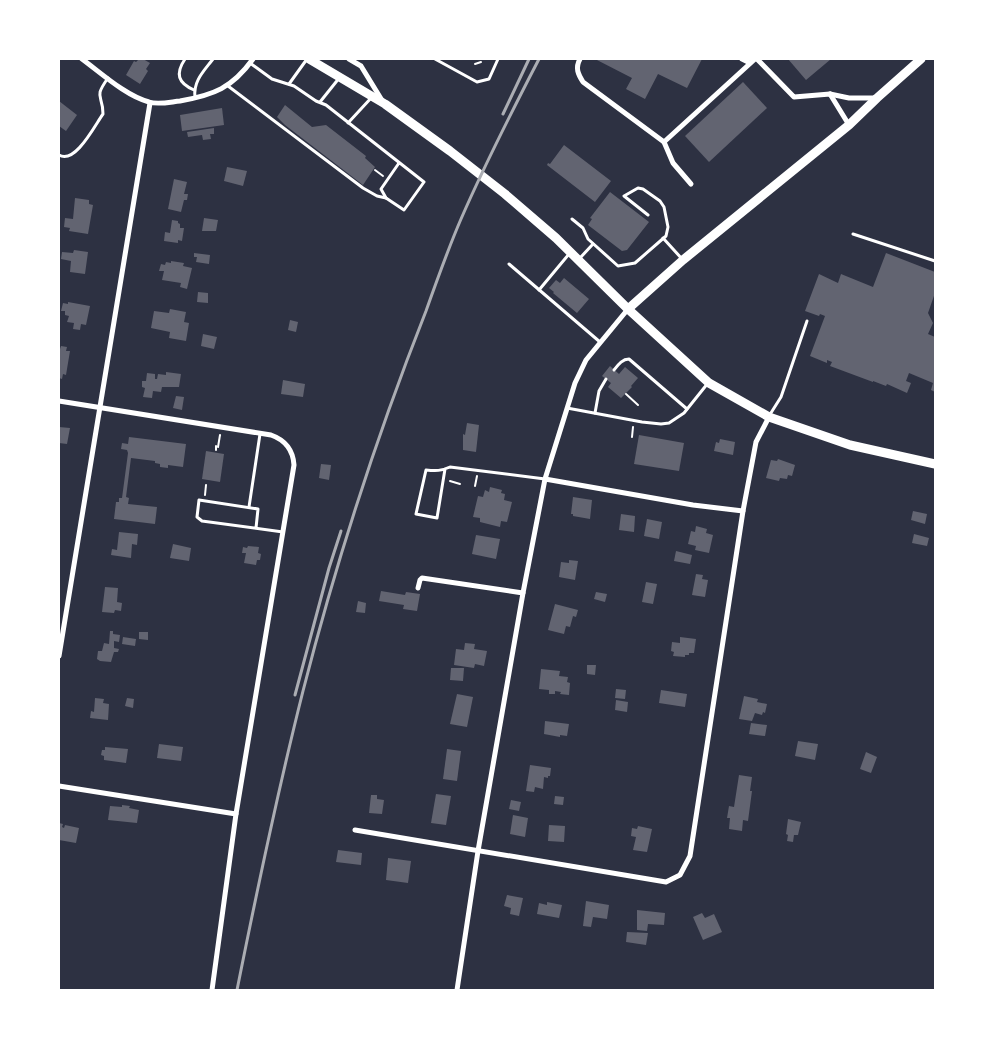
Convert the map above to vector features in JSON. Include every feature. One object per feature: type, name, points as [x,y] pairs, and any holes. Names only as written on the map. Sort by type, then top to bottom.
[{"type":"main road","points":[[308,59],[385,104],[505,194],[570,252],[628,309],[709,383],[769,417],[850,446],[935,464]]},
{"type":"main road","points":[[628,309],[683,260],[849,125],[876,98],[921,59]]},
{"type":"street","points":[[82,59],[137,97],[150,103],[195,98],[215,92],[228,86],[239,77],[251,61]]},
{"type":"street","points":[[349,59],[361,66],[385,104]]},
{"type":"street","points":[[580,59],[577,65],[578,74],[583,82],[664,142],[673,163],[691,184]]},
{"type":"street","points":[[742,59],[750,63]]},
{"type":"street","points":[[664,142],[756,59],[794,97],[830,94],[850,98],[876,98]]},
{"type":"street","points":[[830,94],[849,125]]},
{"type":"street","points":[[59,656],[150,103]]},
{"type":"street","points":[[457,990],[478,851],[545,479],[575,383],[586,360],[628,309]]},
{"type":"street","points":[[59,401],[275,436],[286,444],[294,458],[236,814],[212,990]]},
{"type":"street","points":[[355,830],[666,882],[680,874],[690,856],[743,511],[756,442],[769,417]]},
{"type":"street","points":[[545,479],[693,505],[743,511]]},
{"type":"street","points":[[418,588],[422,578],[523,593]]},
{"type":"street","points":[[59,786],[236,814]]},
{"type":"lane","points":[[184,59],[179,74],[180,81],[185,86],[194,90]]},
{"type":"lane","points":[[195,98],[194,90],[197,80],[213,59]]},
{"type":"lane","points":[[289,84],[308,59]]},
{"type":"lane","points":[[435,59],[477,82],[489,78],[498,59]]},
{"type":"lane","points":[[228,86],[363,188],[377,196],[386,198],[404,210],[424,182],[326,106],[294,86],[272,79],[251,61]]},
{"type":"lane","points":[[320,102],[340,77]]},
{"type":"lane","points":[[59,155],[63,158],[75,153],[103,114],[99,95],[108,78]]},
{"type":"lane","points":[[348,123],[372,97]]},
{"type":"lane","points":[[386,198],[381,189],[399,163]]},
{"type":"lane","points":[[572,219],[583,228],[588,239],[618,266],[635,263],[666,236],[667,221],[664,207],[660,201],[643,189],[638,188],[624,196],[648,215]]},
{"type":"lane","points":[[853,234],[935,261]]},
{"type":"lane","points":[[662,238],[683,260]]},
{"type":"lane","points":[[578,260],[593,244]]},
{"type":"lane","points":[[539,290],[570,252]]},
{"type":"lane","points":[[509,264],[600,342]]},
{"type":"lane","points":[[769,417],[781,397],[807,321]]},
{"type":"lane","points":[[614,370],[620,362],[629,359],[687,409]]},
{"type":"lane","points":[[595,413],[599,391],[606,379]]},
{"type":"lane","points":[[568,408],[661,424],[677,419],[709,383]]},
{"type":"lane","points":[[249,507],[260,433]]},
{"type":"lane","points":[[445,469],[437,518],[416,514],[426,470],[439,472],[445,469],[450,467],[545,479]]},
{"type":"lane","points":[[256,528],[258,509],[199,500],[197,517],[202,521],[283,532]]},
{"type":"path","points":[[475,64],[481,62]]},
{"type":"path","points":[[375,170],[388,179]]},
{"type":"path","points":[[626,394],[638,405]]},
{"type":"path","points":[[632,438],[635,420]]},
{"type":"path","points":[[216,450],[221,427]]},
{"type":"path","points":[[475,486],[478,471]]},
{"type":"path","points":[[444,480],[460,484]]},
{"type":"path","points":[[204,501],[206,485]]},
{"type":"building","points":[[139,59],[150,63],[146,69],[148,71],[140,84],[126,75],[134,61],[136,62]]},
{"type":"building","points":[[595,59],[702,59],[687,88],[658,74],[645,99],[626,89],[632,78]]},
{"type":"building","points":[[788,59],[831,59],[806,80]]},
{"type":"building","points":[[743,82],[767,108],[709,162],[685,136]]},
{"type":"building","points":[[59,101],[77,115],[66,131],[59,126]]},
{"type":"building","points":[[285,105],[312,127],[326,125],[366,156],[365,158],[375,167],[363,185],[277,117]]},
{"type":"building","points":[[222,108],[224,125],[182,131],[180,115]]},
{"type":"building","points":[[214,128],[214,134],[210,134],[211,139],[203,140],[202,135],[188,137],[187,132]]},
{"type":"building","points":[[564,145],[611,181],[595,202],[547,165],[548,163],[550,164]]},
{"type":"building","points":[[227,167],[247,171],[243,186],[224,181]]},
{"type":"building","points":[[174,179],[187,182],[184,194],[188,194],[187,200],[184,200],[181,212],[168,209]]},
{"type":"building","points":[[610,192],[649,222],[627,250],[622,251],[588,225],[592,219],[590,218]]},
{"type":"building","points":[[75,198],[89,200],[89,204],[93,205],[88,234],[69,231],[70,228],[64,227],[65,218],[73,219]]},
{"type":"building","points":[[204,218],[218,220],[216,231],[202,231]]},
{"type":"building","points":[[172,220],[178,221],[180,228],[184,228],[182,241],[178,240],[178,243],[164,241],[165,232],[170,233]]},
{"type":"building","points":[[74,250],[88,252],[85,274],[70,272],[71,261],[61,259],[62,252],[73,253]]},
{"type":"building","points":[[194,253],[210,255],[209,264],[196,262],[197,257],[194,257]]},
{"type":"building","points":[[886,253],[935,272],[935,293],[928,313],[933,323],[928,334],[935,337],[935,392],[931,390],[933,383],[909,373],[906,381],[911,383],[907,393],[887,384],[886,386],[873,382],[830,366],[832,362],[827,360],[827,363],[810,356],[825,316],[805,311],[819,274],[838,283],[841,274],[873,287]]},
{"type":"building","points":[[171,261],[184,263],[183,266],[192,268],[187,289],[180,287],[181,283],[162,280],[164,271],[159,271],[161,264],[165,265],[166,262],[171,263]]},
{"type":"building","points":[[564,278],[589,299],[577,313],[549,288],[556,280],[560,283]]},
{"type":"building","points":[[198,292],[208,293],[208,303],[197,302]]},
{"type":"building","points":[[68,302],[90,306],[86,325],[81,324],[80,330],[73,329],[74,323],[67,322],[69,316],[65,315],[65,311],[61,311],[63,303],[68,304]]},
{"type":"building","points":[[170,309],[186,312],[184,322],[189,323],[186,341],[169,338],[170,332],[151,328],[154,311],[169,313]]},
{"type":"building","points":[[290,320],[298,322],[296,332],[288,330]]},
{"type":"building","points":[[203,334],[217,337],[214,349],[201,346]]},
{"type":"building","points":[[61,346],[67,347],[66,351],[70,351],[66,375],[63,374],[62,379],[59,378],[59,349]]},
{"type":"building","points":[[610,366],[619,374],[625,367],[638,378],[621,398],[608,387],[611,383],[602,376]]},
{"type":"building","points":[[166,372],[181,374],[179,387],[162,387],[161,392],[153,391],[152,398],[143,397],[145,388],[142,387],[142,381],[146,381],[147,373],[155,374],[155,379],[157,379],[158,374],[166,375]]},
{"type":"building","points":[[283,380],[305,384],[303,397],[281,394]]},
{"type":"building","points":[[176,396],[184,397],[182,410],[173,408]]},
{"type":"building","points":[[467,423],[479,425],[476,452],[463,450],[463,434],[465,435]]},
{"type":"building","points":[[59,427],[70,428],[67,444],[59,443]]},
{"type":"building","points":[[639,435],[684,443],[679,471],[634,464]]},
{"type":"building","points":[[129,437],[186,444],[183,467],[168,465],[168,468],[160,467],[160,464],[155,463],[155,461],[131,458],[126,497],[129,498],[128,504],[157,507],[155,524],[114,519],[116,502],[119,502],[119,498],[122,498],[128,453],[127,450],[121,449],[122,443],[128,444]]},
{"type":"building","points":[[720,439],[735,442],[733,455],[714,451],[716,442],[719,443]]},
{"type":"building","points":[[206,451],[224,454],[220,482],[202,479]]},
{"type":"building","points":[[778,459],[795,465],[792,476],[788,475],[787,479],[780,478],[779,481],[766,478],[771,460],[777,461]]},
{"type":"building","points":[[321,464],[331,465],[329,480],[319,478]]},
{"type":"building","points":[[490,487],[502,490],[501,493],[505,494],[504,500],[512,502],[507,522],[501,521],[500,527],[480,522],[480,518],[473,517],[478,496],[483,497],[485,490],[489,492]]},
{"type":"building","points":[[573,497],[592,500],[590,519],[571,514]]},
{"type":"building","points":[[913,511],[927,514],[925,524],[911,520]]},
{"type":"building","points":[[621,514],[635,516],[634,532],[619,530]]},
{"type":"building","points":[[647,519],[662,522],[659,539],[644,536]]},
{"type":"building","points":[[696,526],[707,529],[706,533],[713,535],[709,553],[695,550],[696,546],[688,544],[691,531],[695,532]]},
{"type":"building","points":[[119,532],[138,534],[137,545],[132,544],[131,558],[111,555],[112,549],[117,550]]},
{"type":"building","points":[[914,534],[929,538],[927,546],[912,543]]},
{"type":"building","points":[[476,535],[500,539],[496,559],[472,554]]},
{"type":"building","points":[[173,544],[191,548],[189,561],[170,558]]},
{"type":"building","points":[[248,546],[259,547],[260,560],[257,560],[256,565],[244,563],[246,553],[242,553],[243,547],[247,548]]},
{"type":"building","points":[[676,551],[692,555],[690,564],[674,561]]},
{"type":"building","points":[[569,560],[578,561],[575,580],[559,577],[561,562],[569,563]]},
{"type":"building","points":[[696,574],[703,575],[702,579],[708,580],[705,597],[692,595]]},
{"type":"building","points":[[646,582],[657,584],[653,604],[642,602]]},
{"type":"building","points":[[105,587],[118,588],[117,602],[122,603],[121,611],[115,610],[114,613],[102,612]]},
{"type":"building","points":[[381,591],[405,595],[406,592],[420,594],[417,611],[403,609],[404,605],[379,601]]},
{"type":"building","points":[[596,592],[607,594],[605,602],[594,599]]},
{"type":"building","points":[[358,601],[366,603],[365,613],[356,612]]},
{"type":"building","points":[[555,604],[578,610],[576,617],[573,616],[570,627],[566,626],[564,634],[548,630]]},
{"type":"building","points":[[110,631],[113,631],[113,634],[120,635],[119,642],[114,641],[114,648],[119,649],[118,652],[114,652],[111,662],[100,661],[97,659],[98,651],[102,651],[104,643],[109,644]]},
{"type":"building","points":[[139,632],[148,632],[148,640],[139,639]]},
{"type":"building","points":[[123,637],[136,639],[135,646],[122,644]]},
{"type":"building","points":[[680,637],[696,639],[694,653],[689,653],[685,657],[673,656],[674,652],[671,651],[672,642],[680,643]]},
{"type":"building","points":[[465,643],[475,644],[474,649],[487,651],[484,666],[475,664],[474,668],[454,665],[456,649],[464,650]]},
{"type":"building","points":[[587,665],[596,665],[595,675],[587,674]]},
{"type":"building","points":[[451,668],[464,668],[463,681],[450,680]]},
{"type":"building","points":[[541,669],[560,671],[559,676],[568,677],[567,682],[570,683],[569,695],[560,694],[561,692],[555,691],[555,694],[549,694],[549,690],[539,689]]},
{"type":"building","points":[[616,689],[626,690],[625,699],[615,698]]},
{"type":"building","points":[[661,690],[687,694],[685,707],[659,703]]},
{"type":"building","points":[[457,694],[473,697],[467,727],[450,724]]},
{"type":"building","points":[[744,696],[758,699],[757,702],[767,704],[765,713],[763,712],[762,715],[755,713],[752,721],[739,719]]},
{"type":"building","points":[[95,698],[104,699],[103,703],[109,704],[108,720],[90,718],[91,711],[94,712]]},
{"type":"building","points":[[127,698],[134,699],[133,708],[125,706]]},
{"type":"building","points":[[616,700],[628,702],[627,712],[615,710]]},
{"type":"building","points":[[545,721],[569,724],[567,736],[560,735],[560,737],[544,734]]},
{"type":"building","points":[[751,723],[767,725],[765,736],[749,734]]},
{"type":"building","points":[[798,741],[818,744],[815,760],[795,756]]},
{"type":"building","points":[[159,744],[183,747],[181,761],[157,758]]},
{"type":"building","points":[[105,747],[128,749],[126,763],[104,760],[104,756],[101,755]]},
{"type":"building","points":[[447,749],[461,751],[457,781],[443,779]]},
{"type":"building","points":[[866,752],[877,757],[871,773],[860,769]]},
{"type":"building","points":[[530,765],[551,768],[550,776],[548,778],[544,777],[543,789],[535,787],[534,792],[526,791]]},
{"type":"building","points":[[739,775],[752,777],[748,821],[743,820],[742,831],[729,829],[730,818],[727,818],[729,806],[734,807]]},
{"type":"building","points":[[436,794],[451,796],[446,825],[431,823]]},
{"type":"building","points":[[371,795],[377,795],[377,799],[384,800],[382,814],[369,813]]},
{"type":"building","points":[[555,796],[564,797],[563,805],[554,804]]},
{"type":"building","points":[[511,800],[521,802],[519,811],[509,809]]},
{"type":"building","points":[[122,805],[139,810],[137,823],[108,820],[110,806],[122,807]]},
{"type":"building","points":[[513,815],[528,818],[525,837],[510,834]]},
{"type":"building","points":[[788,819],[801,822],[798,835],[794,835],[793,842],[787,841]]},
{"type":"building","points":[[59,823],[63,824],[62,827],[64,828],[65,825],[79,828],[76,843],[59,840]]},
{"type":"building","points":[[549,825],[565,826],[564,842],[548,841]]},
{"type":"building","points":[[638,826],[652,829],[647,852],[633,850],[636,837],[631,836],[632,828],[637,829]]},
{"type":"building","points":[[338,850],[362,853],[361,865],[336,862]]},
{"type":"building","points":[[388,858],[411,861],[408,883],[386,880]]},
{"type":"building","points":[[507,895],[523,898],[519,916],[510,914],[511,908],[504,906]]},
{"type":"building","points":[[586,901],[609,905],[607,919],[593,917],[591,927],[583,926]]},
{"type":"building","points":[[547,902],[562,905],[559,918],[537,914],[539,903],[547,905]]},
{"type":"building","points":[[637,910],[665,913],[664,925],[648,924],[647,931],[637,930]]},
{"type":"building","points":[[702,913],[705,918],[714,914],[722,932],[703,940],[693,917]]},
{"type":"building","points":[[627,932],[648,933],[646,945],[626,942]]},
{"type":"railway","points":[[503,114],[529,59]]},
{"type":"railway","points":[[237,990],[268,840],[303,691],[329,595],[374,452],[456,230],[489,158],[539,59]]},
{"type":"railway","points":[[295,695],[329,568],[341,531]]}]
